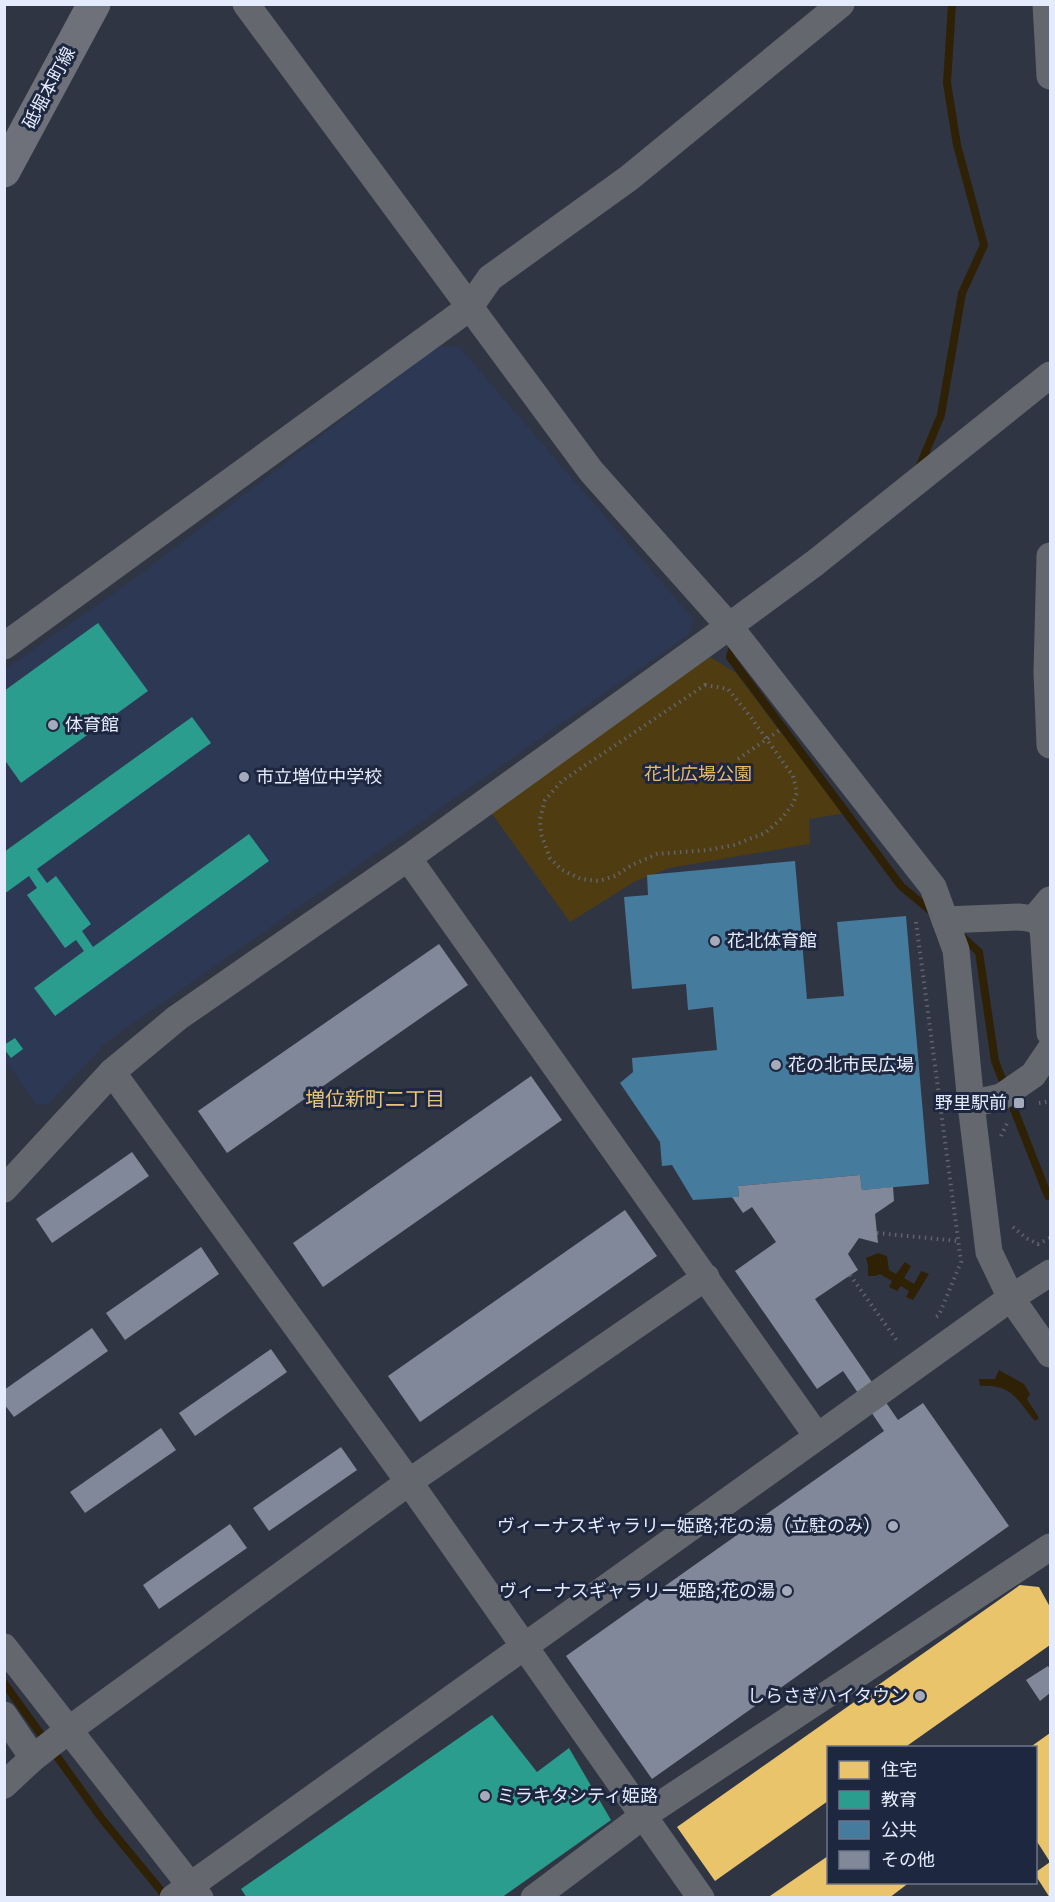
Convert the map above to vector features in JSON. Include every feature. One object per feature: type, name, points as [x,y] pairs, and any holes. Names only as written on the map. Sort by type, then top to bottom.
[{"type":"main road","name":"砥堀本町線","points":[[7,160],[94,4]]},
{"type":"street","points":[[246,4],[591,471],[729,626],[933,887],[956,950],[971,1104],[989,1252],[1011,1298],[1050,1354]]},
{"type":"street","points":[[4,646],[469,308],[490,278],[629,178],[841,4]]},
{"type":"street","points":[[1046,4],[1050,76]]},
{"type":"street","points":[[4,1189],[112,1072],[177,1018],[408,858],[729,626],[815,562],[1050,375]]},
{"type":"street","points":[[1050,556],[1047,672],[1050,745]]},
{"type":"street","points":[[408,858],[817,1436]]},
{"type":"street","points":[[945,920],[1020,917],[1042,909],[1050,1033]]},
{"type":"street","points":[[971,1104],[1001,1097],[1033,1075],[1050,1050]]},
{"type":"street","points":[[112,1072],[409,1482],[701,1898]]},
{"type":"street","points":[[4,1647],[70,1729],[188,1893],[523,1647],[1011,1298],[1050,1273]]},
{"type":"street","points":[[4,1785],[33,1758],[70,1729],[409,1482],[706,1277]]},
{"type":"street","points":[[534,1898],[643,1816],[1050,1547]]},
{"type":"street","points":[[4,1715],[33,1758]]},
{"type":"path","points":[[705,685],[728,689],[766,739],[793,776],[797,792],[793,804],[782,818],[765,833],[726,847],[657,854],[632,865],[615,876],[598,881],[581,879],[562,870],[550,858],[541,834],[540,819],[545,800],[562,781],[705,685]]},
{"type":"path","points":[[738,759],[783,727]]},
{"type":"path","points":[[916,916],[961,1262],[939,1316],[930,1322]]},
{"type":"path","points":[[1030,1103],[1050,1101]]},
{"type":"path","points":[[1000,1139],[1007,1122],[1014,1116]]},
{"type":"path","points":[[1008,1223],[1026,1238],[1038,1244],[1050,1238]]},
{"type":"path","points":[[877,1233],[958,1241]]},
{"type":"path","points":[[850,1275],[900,1342],[893,1348]]},
{"type":"shaded area","name":"市立増位中学校","points":[[438,346],[459,347],[693,619],[689,634],[109,1040],[47,1105],[36,1104],[5,1060],[4,670],[133,580]]},
{"type":"shaded area","points":[[878,1253],[887,1256],[889,1270],[896,1274],[905,1262],[911,1266],[904,1278],[914,1284],[921,1271],[929,1274],[913,1300],[906,1297],[909,1291],[901,1286],[897,1291],[889,1287],[892,1281],[880,1274],[868,1276],[866,1258]]},
{"type":"shaded area","points":[[999,1370],[1024,1384],[1030,1394],[1027,1399],[1039,1418],[1035,1421],[1018,1400],[1006,1390],[980,1386],[979,1379],[995,1379]]},
{"type":"green space","name":"花北広場公園","points":[[710,657],[736,673],[846,813],[809,819],[810,844],[669,868],[634,882],[570,922],[490,811]]},
{"type":"building: 住宅","name":"しらさぎハイタウン","points":[[1020,1585],[1039,1587],[1050,1607],[1050,1645],[907,1746],[827,1746],[827,1802],[715,1881],[677,1827]]},
{"type":"building: 住宅","points":[[1050,1733],[1050,1862],[1037,1842],[1037,1746],[1032,1746]]},
{"type":"building: 住宅","points":[[827,1857],[827,1884],[907,1884],[889,1898],[767,1898]]},
{"type":"building: 住宅","points":[[1050,1862],[1050,1898],[1037,1878],[1037,1871]]},
{"type":"building: 教育","name":"体育館","points":[[98,623],[148,691],[21,783],[4,759],[4,691]]},
{"type":"building: 教育","points":[[192,717],[211,743],[37,869],[47,883],[56,876],[91,924],[82,931],[93,947],[249,834],[269,861],[55,1016],[34,988],[84,951],[76,940],[65,948],[27,895],[37,888],[29,876],[4,894],[4,852]]},
{"type":"building: 教育","points":[[15,1038],[23,1049],[11,1058],[4,1049],[4,1045]]},
{"type":"building: 教育","name":"ミラキタシティ姫路","points":[[492,1715],[537,1772],[569,1748],[611,1820],[501,1898],[247,1898],[241,1889]]},
{"type":"building: 公共","name":"花の北市民広場","points":[[795,861],[807,999],[844,996],[837,922],[906,916],[929,1184],[862,1190],[860,1175],[738,1186],[739,1197],[693,1200],[672,1165],[662,1166],[660,1142],[620,1083],[633,1072],[632,1058],[717,1050],[713,1007],[688,1010],[686,984],[632,989],[624,897],[648,895],[647,875]]},
{"type":"building: その他","points":[[439,944],[468,985],[227,1153],[198,1111]]},
{"type":"building: その他","points":[[531,1076],[562,1120],[323,1287],[293,1243]]},
{"type":"building: その他","points":[[132,1152],[149,1176],[52,1243],[36,1219]]},
{"type":"building: その他","name":"ヴィーナスギャラリー姫路;花の湯","points":[[860,1175],[862,1190],[893,1187],[894,1201],[875,1214],[878,1243],[859,1238],[848,1254],[858,1270],[815,1299],[898,1420],[923,1403],[1009,1526],[652,1779],[566,1656],[884,1431],[843,1371],[817,1389],[735,1271],[776,1242],[752,1207],[743,1213],[732,1197],[739,1197],[738,1186]]},
{"type":"building: その他","points":[[625,1210],[657,1256],[420,1422],[388,1376]]},
{"type":"building: その他","points":[[201,1247],[219,1274],[125,1340],[106,1313]]},
{"type":"building: その他","points":[[92,1328],[108,1351],[14,1417],[4,1404],[4,1390]]},
{"type":"building: その他","points":[[271,1349],[287,1372],[195,1436],[179,1413]]},
{"type":"building: その他","points":[[161,1428],[176,1450],[85,1513],[70,1492]]},
{"type":"building: その他","points":[[341,1447],[357,1470],[269,1531],[253,1508]]},
{"type":"building: その他","points":[[230,1524],[247,1548],[159,1609],[143,1585]]},
{"type":"building: その他","points":[[1048,1666],[1050,1693],[1040,1701],[1026,1680]]},
{"type":"waterway","points":[[919,468],[941,415],[962,293],[984,245],[957,145],[947,83],[952,4]]},
{"type":"waterway","points":[[734,642],[730,657],[901,886],[932,912]]},
{"type":"waterway","points":[[960,935],[979,952],[995,1061],[1048,1196]]},
{"type":"waterway","points":[[4,1683],[102,1819],[167,1898]]},
{"type":"place","name":"体育館","points":[[53,725]]},
{"type":"place","name":"市立増位中学校","points":[[244,777]]},
{"type":"place","name":"花北体育館","points":[[715,941]]},
{"type":"place","name":"花の北市民広場","points":[[776,1065]]},
{"type":"place","name":"野里駅前","points":[[1019,1103]]},
{"type":"place","name":"ヴィーナスギャラリー姫路;花の湯（立駐のみ）","points":[[893,1526]]},
{"type":"place","name":"ヴィーナスギャラリー姫路;花の湯","points":[[787,1591]]},
{"type":"place","name":"しらさぎハイタウン","points":[[920,1696]]},
{"type":"place","name":"ミラキタシティ姫路","points":[[485,1796]]},
{"type":"district","name":"増位新町二丁目","points":[[375,1099]]}]
